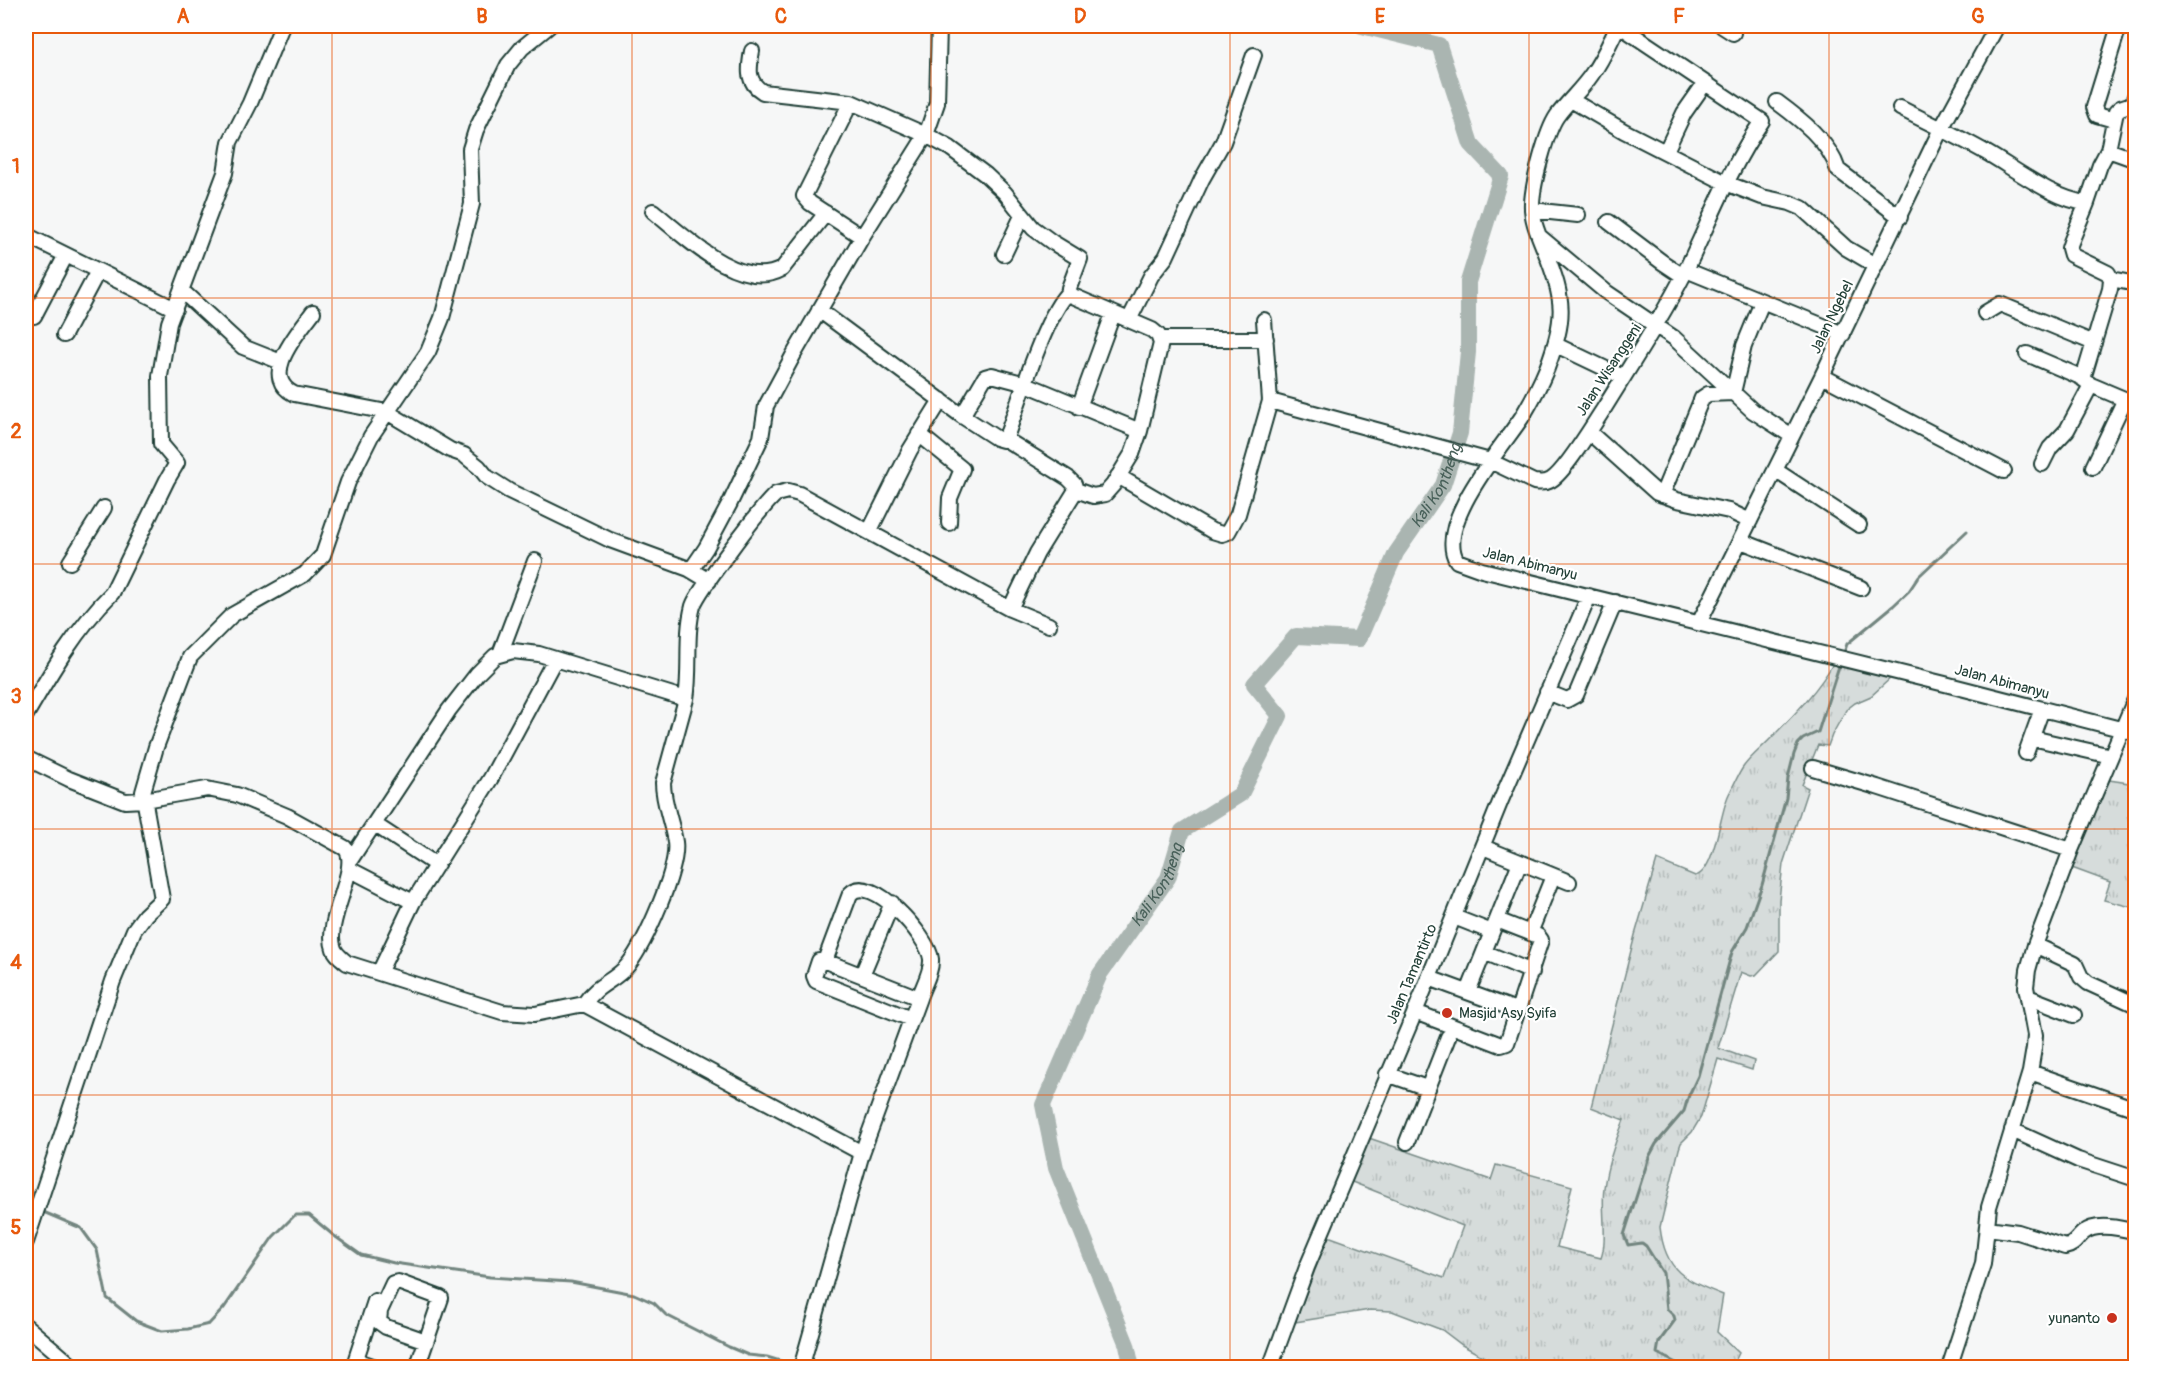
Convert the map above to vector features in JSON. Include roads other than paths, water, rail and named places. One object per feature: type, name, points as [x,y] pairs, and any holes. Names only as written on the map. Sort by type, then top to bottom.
[{"type":"street","points":[[26,715],[60,657],[98,607],[112,593],[177,463],[161,444],[160,376],[163,352],[175,309],[225,173],[230,142],[250,103],[282,26]]},
{"type":"street","points":[[26,1242],[93,1037],[124,954],[134,930],[145,915],[162,899],[143,792],[156,747],[190,657],[232,615],[305,574],[323,555],[348,482],[371,436],[428,352],[442,318],[472,204],[470,148],[476,130],[508,65],[522,48],[549,26]]},
{"type":"street","points":[[688,569],[693,567],[706,548],[729,505],[760,438],[762,419],[770,397],[862,237],[926,135],[937,103],[939,26]]},
{"type":"street","points":[[1605,26],[1610,40]]},
{"type":"street","points":[[1619,26],[1705,83],[1684,113],[1666,151]]},
{"type":"street","name":"Jalan Abimanyu","points":[[1619,26],[1593,73],[1557,116],[1550,130],[1534,186],[1532,210],[1560,296],[1561,322],[1556,345],[1528,406],[1476,481],[1457,523],[1453,549],[1457,561],[1482,570],[2129,731]]},
{"type":"street","name":"Jalan Ngebel","points":[[1699,623],[1843,334],[1941,129],[1997,26]]},
{"type":"street","points":[[2114,120],[2097,115],[2094,107],[2119,26]]},
{"type":"street","points":[[752,51],[750,79],[752,84],[763,92],[772,95],[851,102],[926,135],[950,148],[996,184],[1041,235],[1080,259],[1069,292],[1059,304],[1005,439]]},
{"type":"street","points":[[1129,320],[1151,276],[1166,257],[1202,179],[1223,142],[1254,56]]},
{"type":"street","name":"Jalan Wisanggeni","points":[[1270,401],[1491,461],[1534,482],[1550,481],[1558,474],[1589,432],[1657,326],[1736,162],[1762,122],[1705,83]]},
{"type":"street","points":[[2042,464],[2050,448],[2067,430],[2087,381],[2094,343],[2110,290],[2111,279],[2108,273],[2078,260],[2071,255],[2069,248],[2100,165],[2108,150],[2117,110],[2130,105],[2136,94]]},
{"type":"street","points":[[1571,100],[1624,131],[1726,183],[1762,197],[1802,208],[1846,248],[1875,265]]},
{"type":"street","points":[[851,102],[805,193],[807,201],[862,237]]},
{"type":"street","points":[[1777,102],[1798,118],[1820,140],[1835,160],[1838,170],[1899,217]]},
{"type":"street","points":[[1900,108],[2054,192],[2087,203]]},
{"type":"street","points":[[2108,150],[2136,160]]},
{"type":"street","points":[[1532,210],[1578,215]]},
{"type":"street","points":[[653,211],[718,260],[740,271],[757,275],[774,273],[782,269],[826,213]]},
{"type":"street","points":[[1004,254],[1022,216]]},
{"type":"street","points":[[1609,222],[1662,262],[1684,273],[1843,334]]},
{"type":"street","points":[[26,235],[175,309]]},
{"type":"street","points":[[1539,236],[1606,292],[1657,326],[1682,346],[1765,420],[1792,436]]},
{"type":"street","points":[[34,316],[66,255]]},
{"type":"street","points":[[64,335],[98,271]]},
{"type":"street","points":[[2111,279],[2136,284]]},
{"type":"street","points":[[182,291],[243,347],[281,362]]},
{"type":"street","points":[[819,310],[962,416],[996,438],[1005,439],[1068,478],[1076,489],[1093,496],[1101,496],[1108,491],[1132,454],[1140,431],[1160,339],[1156,332],[1078,299],[1069,292]]},
{"type":"street","points":[[1733,393],[1744,345],[1762,302]]},
{"type":"street","points":[[1985,313],[2000,304],[2094,343]]},
{"type":"street","points":[[314,312],[281,362],[279,378],[283,386],[294,394],[387,412],[450,450],[464,455],[487,477],[509,491],[610,540],[688,569],[709,580]]},
{"type":"street","points":[[1080,407],[1113,314]]},
{"type":"street","points":[[1119,476],[1212,531],[1222,534],[1228,532],[1238,514],[1270,401],[1264,320]]},
{"type":"street","points":[[1160,339],[1266,339]]},
{"type":"street","points":[[1556,345],[1623,377]]},
{"type":"street","points":[[2026,354],[2130,401],[2093,467]]},
{"type":"street","points":[[962,416],[988,375],[1026,384],[1140,431]]},
{"type":"street","points":[[1822,376],[2004,471]]},
{"type":"street","points":[[1662,495],[1702,398],[1708,394],[1733,393]]},
{"type":"street","points":[[869,532],[919,434],[941,400]]},
{"type":"street","points":[[1589,432],[1653,490],[1662,495],[1719,508],[1750,521]]},
{"type":"street","points":[[919,434],[962,469],[950,498],[949,523]]},
{"type":"street","points":[[1775,470],[1859,525]]},
{"type":"street","points":[[1010,609],[1037,553],[1076,489]]},
{"type":"street","points":[[585,1004],[596,988],[614,978],[630,963],[668,885],[673,868],[675,843],[663,793],[663,783],[686,699],[691,615],[695,601],[766,504],[780,492],[788,491],[799,494],[1010,609],[1049,625]]},
{"type":"street","points":[[70,562],[104,508]]},
{"type":"street","points":[[1741,541],[1862,588]]},
{"type":"street","points":[[500,654],[535,561]]},
{"type":"street","name":"Jalan Tamantirto","points":[[1270,1368],[1290,1310],[1589,596]]},
{"type":"street","points":[[1547,692],[1567,700],[1576,695],[1615,602]]},
{"type":"street","points":[[686,699],[522,651],[500,654],[484,665],[413,762],[350,864],[336,910],[334,949],[347,963],[502,1012],[535,1014],[585,1004],[862,1153]]},
{"type":"street","points":[[379,973],[413,902],[435,864],[481,795],[555,659]]},
{"type":"street","points":[[1949,1368],[1983,1264],[1989,1207],[2030,1072],[2035,1035],[2026,977],[2035,945],[2071,850],[2111,756],[2129,731],[2136,697]]},
{"type":"street","points":[[2026,753],[2042,709]]},
{"type":"street","points":[[2032,738],[2111,756]]},
{"type":"street","points":[[26,758],[125,801],[207,789],[237,795],[287,816],[345,848],[349,852],[350,864]]},
{"type":"street","points":[[1813,768],[2071,850]]},
{"type":"street","points":[[374,824],[435,864]]},
{"type":"street","points":[[1483,847],[1569,882]]},
{"type":"street","points":[[1468,992],[1520,862]]},
{"type":"street","points":[[350,864],[413,902]]},
{"type":"street","points":[[1530,933],[1553,876]]},
{"type":"street","points":[[801,1368],[862,1153],[931,964],[930,954],[900,911],[892,903],[865,889],[853,891],[848,898],[825,961]]},
{"type":"street","points":[[862,975],[892,903]]},
{"type":"street","points":[[1415,1012],[1504,1045],[1509,1039],[1532,972],[1540,937],[1454,917]]},
{"type":"street","points":[[2035,945],[2075,964],[2081,977],[2088,983],[2136,1005]]},
{"type":"street","points":[[1484,952],[1532,972]]},
{"type":"street","points":[[911,1019],[816,981],[814,976],[818,963],[820,960],[825,961],[919,998]]},
{"type":"street","points":[[1429,978],[1519,1011]]},
{"type":"street","points":[[2028,997],[2074,1015]]},
{"type":"street","points":[[1407,1142],[1448,1038]]},
{"type":"street","points":[[2030,1072],[2136,1109]]},
{"type":"street","points":[[1388,1074],[1427,1088]]},
{"type":"street","points":[[2012,1130],[2078,1160],[2136,1179]]},
{"type":"street","points":[[1987,1228],[2018,1232],[2065,1247],[2072,1245],[2083,1233],[2091,1229],[2115,1228],[2136,1232]]},
{"type":"street","points":[[417,1368],[441,1300],[440,1296],[398,1282],[393,1283],[380,1311],[379,1322],[386,1327],[426,1341]]},
{"type":"street","points":[[377,1297],[358,1365],[378,1368]]},
{"type":"street","points":[[26,1326],[75,1368]]},
{"type":"waterway","name":"Kali Kontheng","points":[[1132,1368],[1127,1345],[1056,1168],[1043,1105],[1100,974],[1168,878],[1182,831],[1241,794],[1280,716],[1254,684],[1296,636],[1359,639],[1396,553],[1443,485],[1460,433],[1468,352],[1468,282],[1501,176],[1471,144],[1439,45],[1362,26]]},
{"type":"waterway","points":[[1844,653],[1847,644],[1909,591],[1919,576],[1967,531]]},
{"type":"waterway","points":[[1679,1368],[1678,1364],[1657,1353],[1659,1342],[1675,1320],[1667,1309],[1663,1273],[1646,1246],[1642,1243],[1628,1245],[1624,1235],[1649,1157],[1656,1144],[1684,1111],[1698,1076],[1732,952],[1747,927],[1762,885],[1786,798],[1794,754],[1803,739],[1818,732],[1840,663]]},
{"type":"waterway","points":[[41,1211],[81,1228],[97,1250],[107,1298],[136,1321],[162,1331],[188,1329],[209,1324],[224,1308],[273,1237],[295,1215],[309,1215],[361,1255],[394,1263],[490,1277],[571,1282],[634,1294],[654,1303],[666,1315],[729,1347],[748,1355],[767,1357],[790,1364],[794,1368]]},
{"type":"place","name":"Masjid Asy Syifa","points":[[1447,1013]]},
{"type":"place","name":"yunanto","points":[[2112,1318]]}]
